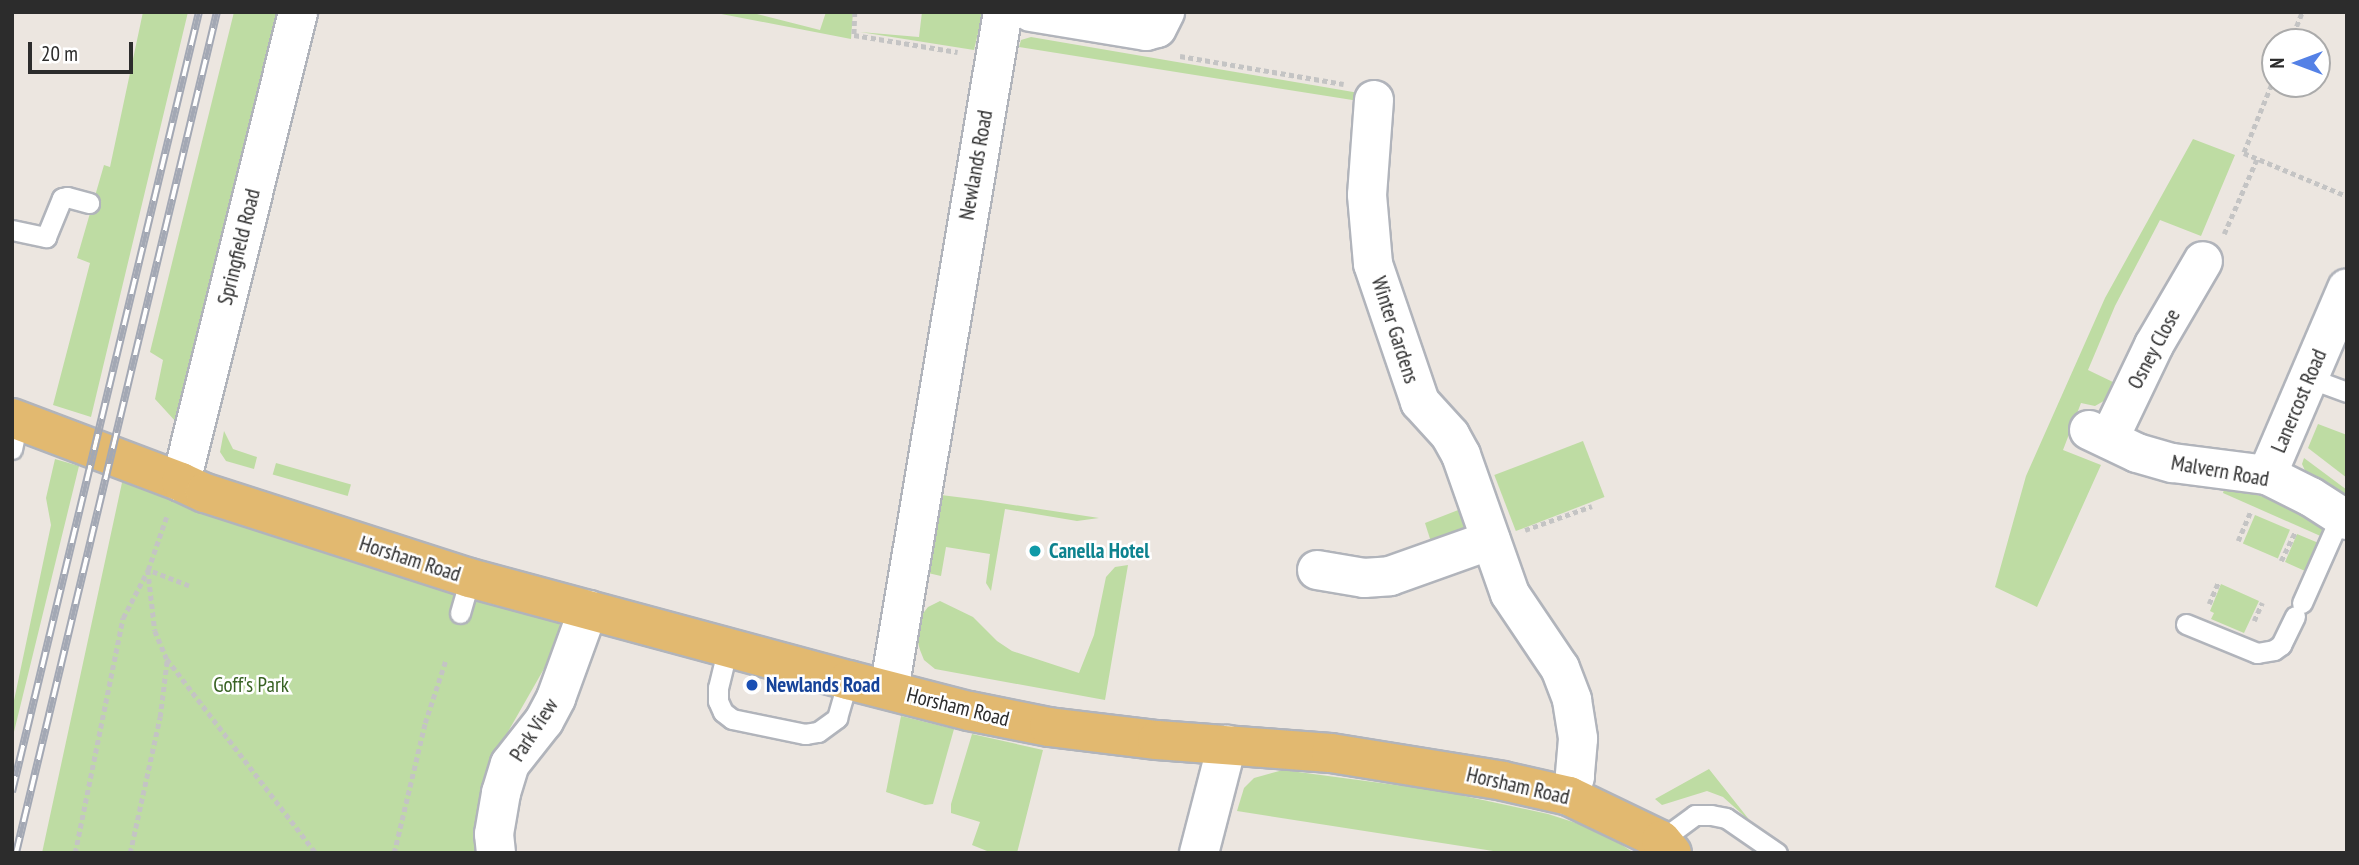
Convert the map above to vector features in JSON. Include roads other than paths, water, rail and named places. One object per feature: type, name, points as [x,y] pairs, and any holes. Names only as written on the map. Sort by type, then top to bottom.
[{"type":"main road","name":"Horsham Road","points":[[14,429],[181,482],[205,494],[465,596],[587,610],[848,680],[1049,727],[1370,758],[1569,796],[1666,846]]},
{"type":"street","name":"Springfield Road","points":[[181,482],[298,12]]},
{"type":"street","name":"Newlands Road","points":[[889,690],[1003,12]]},
{"type":"street","points":[[1031,12],[1146,31],[1157,28],[1166,12]]},
{"type":"street","name":"Winter Gardens","points":[[1374,100],[1367,195],[1373,264],[1420,402],[1450,435],[1461,455],[1510,594],[1560,668],[1572,700],[1578,738],[1575,777],[1569,796]]},
{"type":"street","name":"Osney Close","points":[[2099,435],[2203,261]]},
{"type":"street","name":"Lanercost Road","points":[[2267,475],[2347,288]]},
{"type":"street","name":"Malvern Road","points":[[2099,435],[2137,453],[2173,463],[2267,475],[2344,518]]},
{"type":"street","points":[[1317,569],[1364,578],[1390,576],[1490,540]]},
{"type":"street","name":"Park View","points":[[496,853],[494,834],[510,764],[544,720],[556,698],[587,610]]},
{"type":"street","points":[[1199,853],[1227,745]]},
{"type":"lane","points":[[12,230],[46,237],[62,198],[89,203]]},
{"type":"lane","points":[[2309,378],[2347,393]]},
{"type":"lane","points":[[2186,624],[2257,653],[2274,650],[2281,645],[2344,518]]},
{"type":"lane","points":[[728,647],[718,688],[718,701],[723,712],[732,719],[805,734],[818,732],[837,718],[848,680]]},
{"type":"lane","points":[[1666,846],[1695,815],[1711,815],[1726,818],[1777,853]]},
{"type":"railway","points":[[12,792],[199,12]]},
{"type":"railway","points":[[16,853],[217,12]]},
{"type":"place","name":"Canella Hotel","points":[[1035,551]]},
{"type":"place","name":"Newlands Road","points":[[752,685]]},
{"type":"park label","name":"Goff's Park","points":[[251,685]]}]
